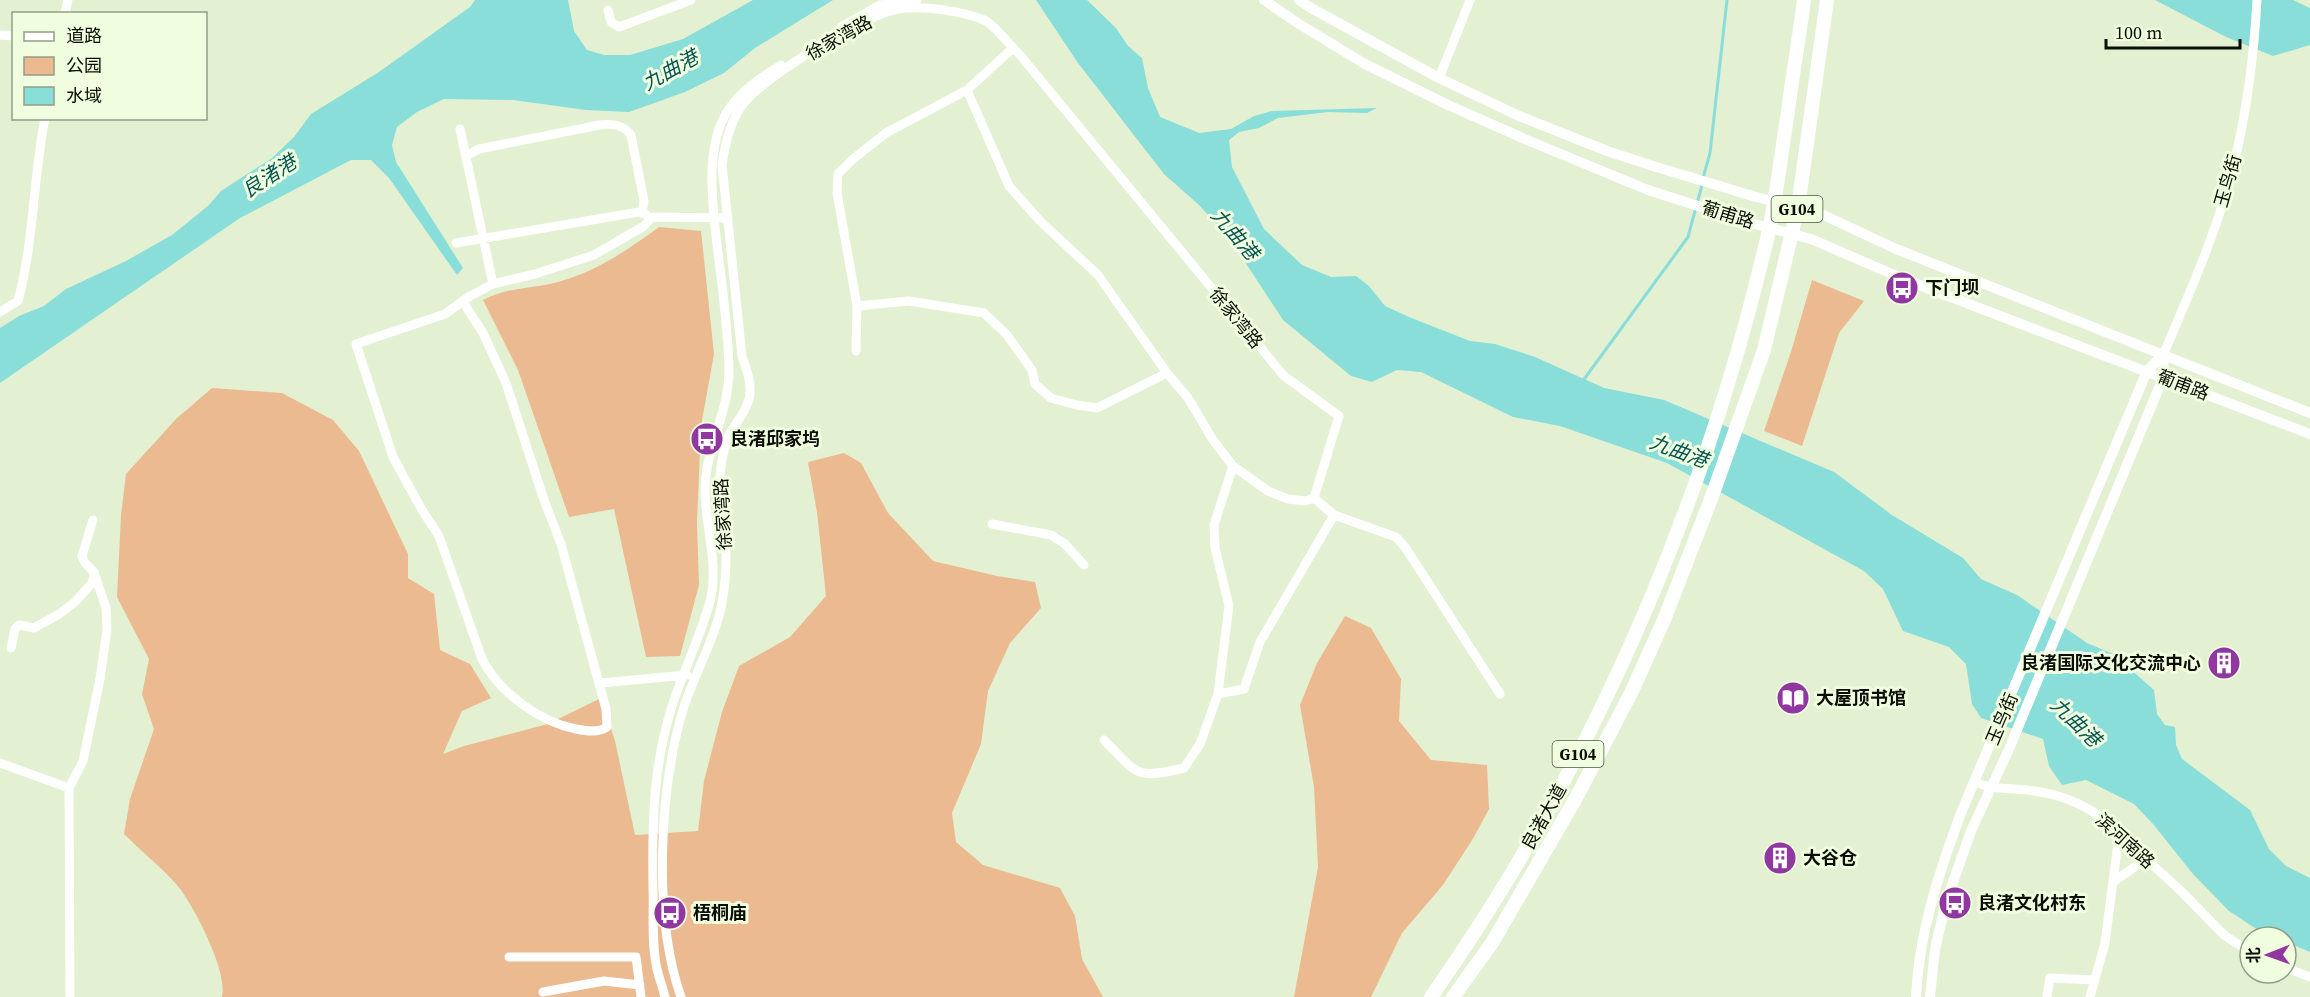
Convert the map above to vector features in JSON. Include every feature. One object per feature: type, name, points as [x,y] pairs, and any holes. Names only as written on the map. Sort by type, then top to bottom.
[{"type":"highway","name":"G104","points":[[1769,228],[1804,0]]},
{"type":"highway","name":"G104","points":[[1792,234],[1798,207],[1827,0]]},
{"type":"highway","name":"良渚大道","points":[[1431,997],[1483,921],[1558,792],[1603,705],[1647,609],[1692,493],[1721,407],[1751,304],[1769,228]]},
{"type":"highway","name":"良渚大道","points":[[1453,997],[1492,943],[1576,798],[1631,693],[1673,598],[1764,350],[1792,234]]},
{"type":"main road","name":"葡甫路","points":[[1264,0],[1299,24],[1365,63],[1448,105],[1648,190],[1811,239],[1906,280],[2310,434]]},
{"type":"main road","name":"葡甫路","points":[[1299,0],[1439,78],[1519,116],[1606,151],[1774,202],[1817,212],[1896,249],[2164,353],[2310,413]]},
{"type":"main road","name":"玉鸟街","points":[[1916,997],[1920,953],[1936,884],[1975,782],[2147,371],[2164,353]]},
{"type":"main road","name":"玉鸟街","points":[[1930,997],[1935,949],[1946,902],[1971,831],[2009,749],[2163,378],[2164,353]]},
{"type":"street","points":[[608,10],[611,22],[619,27],[691,0]]},
{"type":"street","name":"徐家湾路","points":[[665,997],[657,968],[652,820],[654,788],[661,746],[710,604],[713,581],[712,557],[705,491],[713,441],[724,406],[729,375],[711,161],[717,132],[725,115],[753,82],[868,10],[889,3],[916,0]]},
{"type":"street","points":[[1439,78],[1470,0]]},
{"type":"street","name":"玉鸟街","points":[[2164,353],[2215,226],[2234,165],[2254,51],[2257,0]]},
{"type":"street","name":"徐家湾路","points":[[681,997],[674,978],[667,942],[664,872],[665,805],[672,750],[683,708],[721,606],[725,581],[725,541],[719,495],[720,475],[727,440],[748,402],[750,387],[742,356],[722,165],[726,141],[742,105],[758,88],[786,68],[862,22],[898,9],[929,2],[986,21],[1013,48],[1284,376],[1339,416],[1314,498]]},
{"type":"street","points":[[856,351],[856,306],[837,193],[838,174],[853,159],[886,134],[967,90],[1013,48]]},
{"type":"street","points":[[967,90],[1009,186],[1041,222],[1098,275],[1167,373],[1188,398],[1213,440],[1233,466],[1268,491],[1288,499],[1305,501],[1314,498],[1334,514],[1396,537],[1405,547],[1500,694]]},
{"type":"street","points":[[0,312],[18,301],[22,284],[45,120]]},
{"type":"street","points":[[466,156],[479,149],[600,125],[617,125],[626,129],[631,135],[644,201],[642,213]]},
{"type":"street","points":[[460,129],[493,284]]},
{"type":"street","points":[[456,243],[642,213],[652,217],[727,218]]},
{"type":"street","points":[[463,302],[483,333],[506,382],[544,500],[561,544],[606,709],[607,727],[602,730],[586,731],[555,725],[530,710],[489,672],[482,659],[439,536],[393,457],[356,345],[445,314],[470,296],[493,284],[535,274],[594,255],[644,226],[652,217]]},
{"type":"street","points":[[856,306],[909,301],[984,313],[1007,335],[1032,370],[1035,384],[1051,398],[1077,405],[1096,408],[1167,373]]},
{"type":"street","points":[[1104,740],[1137,772],[1154,775],[1184,768],[1200,744],[1218,694],[1230,606],[1215,548],[1214,525],[1233,466]]},
{"type":"street","points":[[1218,694],[1244,689],[1260,642],[1334,514]]},
{"type":"street","points":[[70,997],[69,788],[83,761],[100,679],[107,630],[106,608],[94,572],[82,556],[93,520]]},
{"type":"street","points":[[992,524],[1051,535],[1065,544],[1084,565]]},
{"type":"street","points":[[11,648],[15,629],[20,625],[34,628],[60,614],[75,602],[92,583],[94,572]]},
{"type":"street","points":[[600,682],[696,675]]},
{"type":"street","points":[[0,763],[69,788]]},
{"type":"street","name":"滨河南路","points":[[1975,782],[1989,789],[2036,791],[2085,806],[2146,859],[2224,935],[2238,944]]},
{"type":"street","points":[[2090,997],[2105,943],[2119,835]]},
{"type":"street","points":[[2113,882],[2146,859]]},
{"type":"street","points":[[509,957],[636,957],[641,997]]},
{"type":"street","points":[[2047,996],[2050,978],[2095,980]]},
{"type":"street","points":[[543,992],[604,981],[639,985]]},
{"type":"green space","points":[[659,227],[701,231],[714,354],[701,426],[697,523],[699,585],[680,656],[646,657],[614,509],[569,517],[518,370],[483,300],[511,290],[572,278],[599,266]]},
{"type":"green space","points":[[1812,280],[1864,301],[1839,333],[1802,446],[1764,431]]},
{"type":"green space","points":[[212,388],[282,393],[333,420],[359,451],[408,554],[408,578],[434,594],[440,650],[470,664],[491,698],[462,711],[443,754],[464,746],[548,724],[601,698],[615,741],[635,835],[698,831],[704,781],[722,712],[739,666],[790,637],[826,596],[817,512],[808,462],[844,453],[861,463],[888,513],[933,561],[1035,582],[1041,608],[1010,643],[988,691],[981,744],[952,813],[956,842],[983,865],[1060,888],[1075,916],[1082,959],[1103,997],[222,997],[223,986],[216,958],[202,926],[181,890],[124,834],[130,799],[154,729],[142,694],[149,659],[117,597],[121,515],[126,474],[176,419]]},
{"type":"green space","points":[[1345,616],[1371,628],[1401,679],[1399,721],[1431,760],[1487,765],[1489,809],[1443,885],[1402,933],[1371,997],[1294,997],[1318,867],[1314,787],[1300,705],[1317,663]]},
{"type":"water","points":[[475,0],[568,0],[574,31],[587,50],[604,55],[630,55],[683,39],[753,0],[833,0],[755,48],[724,73],[685,92],[629,112],[586,110],[513,100],[444,99],[417,112],[397,127],[392,145],[396,162],[463,268],[457,275],[389,178],[371,160],[351,160],[240,218],[0,383],[0,328],[19,316],[44,306],[66,289],[126,261],[172,235],[208,206],[221,191],[272,158],[294,137],[311,114],[379,72],[470,7]]},
{"type":"water","name":"九曲港","points":[[1036,0],[1087,0],[1116,28],[1128,46],[1142,58],[1148,88],[1160,117],[1199,133],[1231,129],[1254,116],[1272,111],[1377,108],[1367,113],[1328,112],[1278,118],[1259,128],[1239,132],[1229,140],[1232,167],[1264,229],[1302,265],[1331,277],[1356,276],[1369,286],[1385,306],[1470,341],[1495,344],[1535,357],[1604,388],[1664,400],[1834,472],[1892,515],[1963,558],[1981,579],[2017,595],[2087,643],[2113,654],[2154,690],[2157,714],[2165,725],[2175,727],[2176,745],[2182,759],[2250,810],[2269,849],[2286,866],[2310,878],[2310,952],[2298,947],[2298,925],[2250,925],[2229,911],[2193,874],[2134,804],[2086,780],[2062,785],[2049,766],[2043,739],[1981,718],[1972,704],[1966,664],[1949,647],[1903,631],[1883,589],[1864,571],[1667,463],[1560,426],[1513,417],[1421,372],[1397,370],[1372,382],[1351,376],[1283,320],[1230,239],[1199,205],[1164,174],[1078,63]]},
{"type":"water","points":[[2155,0],[2293,0],[2310,8],[2310,45],[2273,56],[2226,37]]},
{"type":"waterway","points":[[1703,178],[1710,153],[1727,0]]},
{"type":"waterway","points":[[1582,382],[1688,237],[1702,185]]},
{"type":"place","name":"下门坝","points":[[1902,288]]},
{"type":"place","name":"良渚邱家坞","points":[[707,439]]},
{"type":"place","name":"良渚国际文化交流中心","points":[[2224,663]]},
{"type":"place","name":"大屋顶书馆","points":[[1793,698]]},
{"type":"place","name":"大谷仓","points":[[1780,858]]},
{"type":"place","name":"良渚文化村东","points":[[1955,903]]},
{"type":"place","name":"梧桐庙","points":[[670,913]]},
{"type":"water label","name":"良渚港","points":[[269,176]]}]
